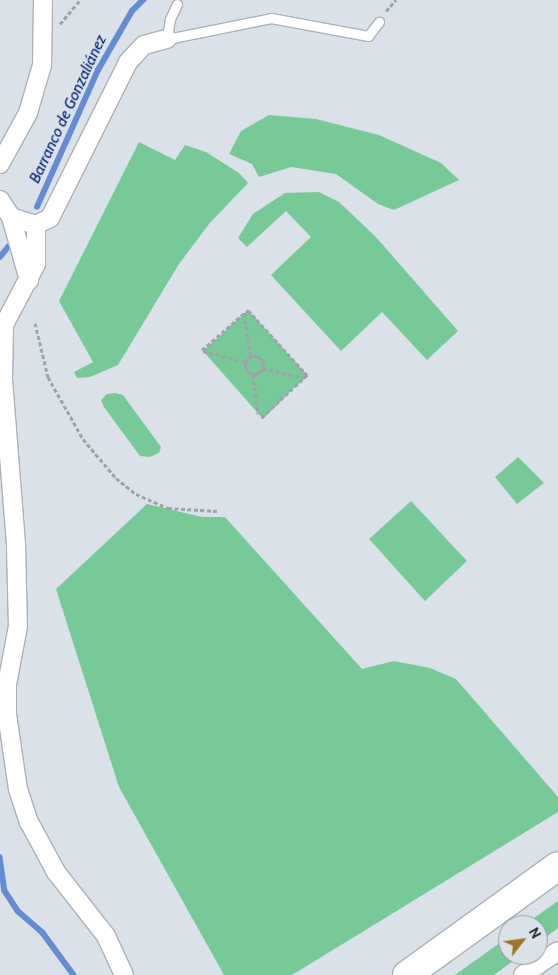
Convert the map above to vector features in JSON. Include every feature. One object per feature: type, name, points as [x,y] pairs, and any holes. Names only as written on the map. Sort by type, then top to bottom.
[{"type":"main road","points":[[407,975],[558,866]]},
{"type":"street","points":[[0,164],[28,113],[42,65],[43,0]]},
{"type":"street","points":[[6,220],[36,225],[50,218],[128,62],[144,45],[167,39]]},
{"type":"street","points":[[0,200],[29,280]]},
{"type":"street","points":[[36,225],[36,264],[4,325],[3,379],[16,546],[18,626],[7,684],[7,714],[18,789],[29,822],[56,872],[106,936],[124,975]]},
{"type":"street","points":[[523,975],[558,950]]},
{"type":"lane","points":[[177,4],[167,39],[271,18],[368,36],[379,22]]},
{"type":"path","points":[[53,23],[62,24],[80,0]]},
{"type":"path","points":[[246,362],[203,351],[248,310],[307,375],[261,418]]},
{"type":"path","points":[[244,313],[251,357]]},
{"type":"path","points":[[35,324],[48,377],[83,439],[116,478],[136,494],[168,508],[217,510]]},
{"type":"path","points":[[246,362],[251,357]]},
{"type":"path","points":[[251,357],[260,358],[263,368]]},
{"type":"path","points":[[246,362],[247,371],[253,374]]},
{"type":"path","points":[[253,374],[263,368],[304,378]]},
{"type":"path","points":[[253,374],[258,414]]},
{"type":"green space","points":[[269,115],[316,119],[379,135],[441,163],[459,180],[394,210],[378,204],[336,174],[291,167],[259,177],[252,164],[229,154],[241,131]]},
{"type":"green space","points":[[139,142],[175,160],[185,145],[206,152],[239,173],[248,183],[209,224],[179,264],[118,365],[90,377],[77,378],[74,372],[93,362],[59,301]]},
{"type":"green space","points":[[319,192],[339,202],[376,237],[458,331],[427,360],[382,312],[341,351],[271,275],[311,237],[286,211],[247,247],[238,238],[253,214],[285,193]]},
{"type":"green space","points":[[248,310],[307,375],[263,419],[203,351]]},
{"type":"green space","points":[[107,394],[123,395],[161,447],[159,453],[150,457],[140,456],[104,407],[101,400]]},
{"type":"green space","points":[[518,457],[544,483],[517,504],[495,477]]},
{"type":"green space","points":[[411,501],[467,561],[425,601],[369,539]]},
{"type":"green space","points":[[147,504],[202,517],[225,517],[362,669],[394,661],[430,668],[456,679],[558,797],[558,812],[292,975],[224,975],[119,787],[56,589]]},
{"type":"green space","points":[[558,901],[558,928],[548,936],[548,915],[538,915]]},
{"type":"green space","points":[[498,944],[498,965],[508,965],[494,975],[455,975]]},
{"type":"waterway","name":"Barranco de Gonzaliánez","points":[[37,207],[98,70],[132,11],[143,0]]},
{"type":"waterway","name":"Barranco de Gonzaliánez","points":[[0,257],[8,247]]},
{"type":"waterway","name":"Barranco de Gonzaliánez","points":[[0,857],[5,891],[18,911],[43,933],[74,975]]}]
